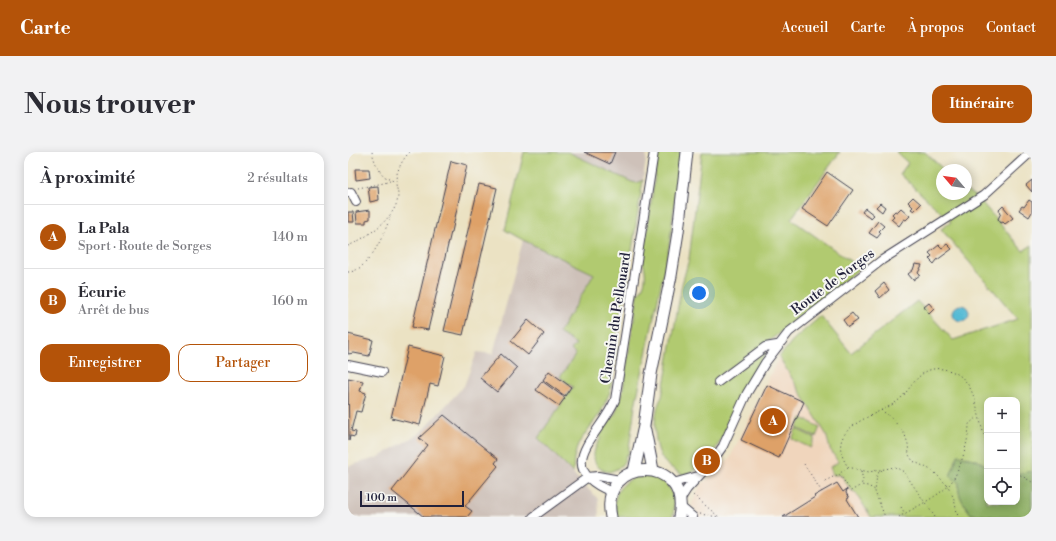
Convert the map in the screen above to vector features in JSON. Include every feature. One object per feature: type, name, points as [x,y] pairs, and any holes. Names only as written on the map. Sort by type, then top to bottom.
[{"type":"main road","points":[[634,471],[644,426],[651,374],[678,232],[687,152]]},
{"type":"main road","points":[[644,426],[653,470]]},
{"type":"main road","points":[[610,517],[609,504],[612,492],[620,480],[634,471],[653,470],[664,475],[673,483],[682,504]]},
{"type":"street","name":"Chemin du Pellouard","points":[[588,477],[581,467],[585,446],[610,414],[618,388],[654,152]]},
{"type":"street","name":"Route de Sorges","points":[[682,504],[686,489],[724,446],[747,393],[777,346],[789,332],[882,260],[984,195],[1031,152]]},
{"type":"street","points":[[349,192],[356,202]]},
{"type":"street","points":[[718,382],[765,347],[777,346]]},
{"type":"street","points":[[348,365],[382,372]]},
{"type":"street","points":[[532,517],[588,477],[598,476],[620,480]]},
{"type":"street","points":[[673,483],[699,476]]},
{"type":"street","points":[[588,477],[595,485],[612,492]]},
{"type":"street","points":[[682,504],[693,515]]},
{"type":"path","points":[[372,152],[376,167],[390,181]]},
{"type":"path","points":[[348,246],[378,227],[390,215],[396,206],[398,194],[396,181],[400,166],[410,152]]},
{"type":"path","points":[[349,192],[361,186],[396,181]]},
{"type":"path","points":[[348,272],[362,266],[384,237],[390,215]]},
{"type":"path","points":[[935,517],[923,502],[904,472],[895,467],[869,472],[848,467],[842,458],[841,446],[843,437],[855,424],[896,402],[920,375],[928,371],[940,369],[950,371],[961,376],[966,382],[973,394],[978,417],[984,434]]},
{"type":"path","points":[[881,409],[892,418],[904,435],[908,444],[909,454],[913,461],[933,471],[948,486],[954,499],[958,517]]},
{"type":"path","points":[[899,517],[948,486],[962,458],[969,432],[969,424],[978,417]]},
{"type":"path","points":[[804,464],[822,492]]},
{"type":"path","points":[[825,481],[839,474],[848,467]]},
{"type":"path","points":[[883,469],[877,474],[875,490],[878,503],[885,517]]},
{"type":"path","points":[[839,474],[850,491],[860,485],[863,480],[861,471]]},
{"type":"path","points":[[1020,475],[1032,482]]},
{"type":"path","points":[[860,485],[868,486],[875,490]]},
{"type":"path","points":[[682,504],[719,517]]},
{"type":"path","points":[[900,507],[907,517]]},
{"type":"path","points":[[693,515],[719,517]]},
{"type":"shaded area","points":[[568,152],[647,152],[643,180],[637,183],[632,182]]},
{"type":"shaded area","points":[[523,240],[594,274],[560,333],[576,344],[573,387],[538,438],[598,499],[599,517],[348,517],[348,466],[377,458],[420,433],[464,386],[477,352],[493,354]]},
{"type":"shaded area","points":[[779,357],[826,434],[830,449],[838,462],[841,475],[851,490],[856,493],[871,517],[697,517],[698,513],[691,506],[700,486],[730,458]]},
{"type":"green space","points":[[524,152],[568,152],[632,182],[637,183],[643,180],[610,392],[601,412],[578,444],[574,458],[573,473],[538,438],[573,387],[560,377],[576,354],[571,350],[576,344],[559,333],[594,274],[505,230]]},
{"type":"green space","points":[[658,152],[681,152],[669,247],[635,406],[628,455],[626,455],[620,466],[609,472],[598,467],[595,463],[594,453],[595,448],[601,438],[599,436],[615,414],[622,395],[638,294],[643,287],[645,279],[643,262]]},
{"type":"green space","points":[[702,152],[840,152],[791,219],[860,268],[777,335],[714,380],[717,385],[764,352],[767,354],[747,385],[720,442],[713,453],[695,470],[683,475],[663,460],[657,446],[655,420],[662,397],[682,284],[689,259]]},
{"type":"green space","points":[[896,152],[925,152],[938,164],[936,164],[936,200],[972,200],[972,194],[979,199],[1023,251],[1032,245],[1032,471],[1020,473],[1020,397],[984,397],[984,464],[977,460],[965,475],[959,486],[961,498],[971,514],[998,517],[871,517],[856,493],[851,490],[841,475],[833,475],[830,467],[838,462],[830,449],[826,434],[779,357],[793,340],[821,316],[851,353],[917,301],[953,340],[1018,319],[941,229],[951,222],[900,174],[908,163]]},
{"type":"green space","points":[[802,418],[820,427],[816,437],[797,428]]},
{"type":"green space","points":[[796,429],[815,438],[811,448],[792,439]]},
{"type":"green space","points":[[958,455],[977,460],[984,464],[984,505],[1020,505],[1020,473],[1032,471],[1032,517],[998,517],[971,514],[960,496],[959,483],[950,476]]},
{"type":"green space","points":[[638,475],[653,476],[661,479],[665,483],[672,493],[674,511],[672,517],[616,517],[615,502],[618,491],[625,483]]},
{"type":"water","points":[[958,305],[964,305],[969,310],[967,319],[964,321],[958,321],[953,316],[953,310]]},
{"type":"building","points":[[584,152],[615,152],[610,164]]},
{"type":"building","points":[[451,161],[467,165],[464,183],[462,185],[428,330],[412,327]]},
{"type":"building","points":[[355,169],[369,169],[370,178],[356,180]]},
{"type":"building","points":[[827,172],[853,190],[828,226],[802,209]]},
{"type":"building","points":[[1032,180],[1032,192],[1026,185]]},
{"type":"building","points":[[479,184],[497,188],[463,335],[444,331]]},
{"type":"building","points":[[378,186],[379,200],[370,202],[368,187]]},
{"type":"building","points":[[913,197],[921,204],[914,211],[911,209],[913,207],[908,202]]},
{"type":"building","points":[[1029,200],[1032,202],[1032,212],[1029,217],[1019,210],[1022,206],[1024,207]]},
{"type":"building","points":[[880,203],[885,207],[882,212],[876,207]]},
{"type":"building","points":[[1003,206],[1013,218],[1005,224],[1003,222],[1001,223],[998,219],[1001,213],[999,210]]},
{"type":"building","points":[[865,208],[874,215],[871,218],[862,212]]},
{"type":"building","points":[[901,208],[910,216],[906,220],[904,219],[899,226],[891,219],[894,216],[892,214]]},
{"type":"building","points":[[370,210],[370,219],[366,220],[366,223],[357,223],[356,212]]},
{"type":"building","points":[[348,212],[353,212],[354,222],[348,222]]},
{"type":"building","points":[[878,221],[884,226],[879,231],[881,233],[877,238],[869,233]]},
{"type":"building","points":[[947,244],[952,249],[934,264],[929,259],[932,256],[929,253],[939,245],[942,248]]},
{"type":"building","points":[[915,264],[922,265],[918,273],[920,275],[913,280],[908,274],[913,270]]},
{"type":"building","points":[[884,283],[889,290],[880,298],[875,291]]},
{"type":"building","points":[[929,303],[934,309],[929,314],[924,307]]},
{"type":"building","points":[[852,313],[858,320],[848,327],[843,320]]},
{"type":"building","points":[[528,320],[544,334],[528,355],[511,341]]},
{"type":"building","points":[[348,334],[373,340],[369,356],[354,353],[348,354]]},
{"type":"building","points":[[408,347],[445,356],[438,386],[430,384],[420,425],[391,418]]},
{"type":"building","points":[[501,354],[517,368],[497,392],[480,378]]},
{"type":"building","points":[[549,371],[571,387],[565,396],[543,380]]},
{"type":"building","points":[[348,378],[363,381],[360,391],[366,393],[361,412],[356,411],[351,431],[356,432],[355,437],[350,436],[349,441]]},
{"type":"building","points":[[542,381],[565,398],[559,406],[536,390]]},
{"type":"building","points":[[767,385],[804,402],[779,458],[741,440]]},
{"type":"building","points":[[444,415],[498,459],[495,463],[498,466],[465,506],[472,511],[467,517],[424,517],[392,491],[428,445],[419,438]]},
{"type":"building","points":[[837,483],[843,492],[847,489],[846,493],[849,498],[847,499],[858,517],[783,517],[815,497],[814,496]]},
{"type":"place","name":"La Pala","points":[[773,421]]},
{"type":"place","name":"Écurie","points":[[707,461]]}]
